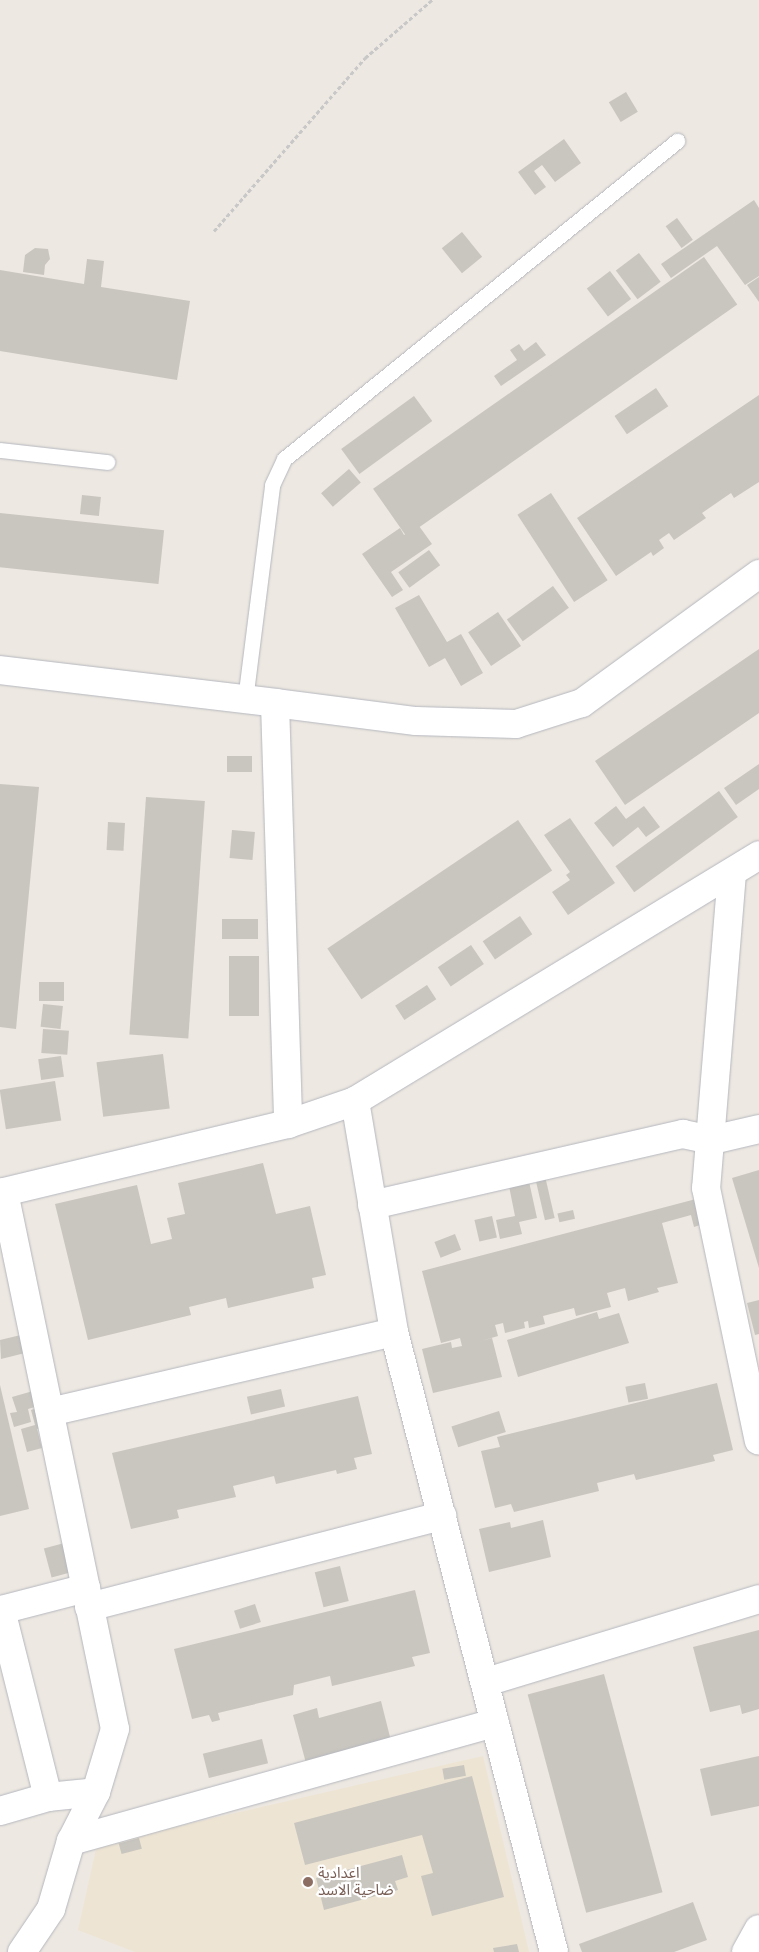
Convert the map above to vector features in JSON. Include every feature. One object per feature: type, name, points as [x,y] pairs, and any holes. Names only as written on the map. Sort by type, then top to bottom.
[{"type":"street","points":[[0,670],[416,721],[516,724],[582,703],[759,574]]},
{"type":"street","points":[[275,703],[288,1124]]},
{"type":"street","points":[[22,1952],[51,1909],[72,1841],[96,1792],[115,1729],[50,1412],[2,1192],[288,1124],[355,1102],[759,855]]},
{"type":"street","points":[[732,873],[712,1140],[706,1188],[759,1441]]},
{"type":"street","points":[[355,1102],[394,1332],[486,1682],[554,1952]]},
{"type":"street","points":[[372,1205],[683,1134],[712,1140],[759,1129]]},
{"type":"street","points":[[50,1412],[394,1332]]},
{"type":"street","points":[[48,1797],[0,1610],[88,1598],[442,1516]]},
{"type":"street","points":[[486,1682],[759,1599]]},
{"type":"street","points":[[72,1841],[495,1723]]},
{"type":"street","points":[[0,1811],[48,1797],[96,1792]]},
{"type":"street","points":[[746,1952],[759,1929]]},
{"type":"lane","points":[[245,700],[272,485],[284,459],[677,141]]},
{"type":"lane","points":[[0,450],[107,462]]},
{"type":"path","points":[[214,231],[366,58],[432,0]]},
{"type":"shaded area","points":[[483,1756],[529,1952],[135,1952],[78,1930],[97,1845]]},
{"type":"building","points":[[626,92],[638,112],[621,122],[609,102]]},
{"type":"building","points":[[564,139],[581,163],[555,182],[542,165],[534,171],[546,187],[535,195],[518,172]]},
{"type":"building","points":[[754,200],[759,208],[759,276],[745,285],[717,246],[671,278],[661,264]]},
{"type":"building","points":[[677,218],[693,240],[682,248],[666,226]]},
{"type":"building","points":[[462,232],[482,257],[462,273],[442,248]]},
{"type":"building","points":[[35,248],[48,249],[50,259],[45,265],[44,275],[23,272],[25,255]]},
{"type":"building","points":[[639,253],[661,282],[638,299],[616,270]]},
{"type":"building","points":[[704,257],[737,305],[406,536],[373,489]]},
{"type":"building","points":[[87,259],[104,261],[101,287],[190,301],[177,380],[0,351],[0,270],[84,284]]},
{"type":"building","points":[[610,271],[631,299],[608,316],[587,288]]},
{"type":"building","points":[[759,277],[759,302],[747,285]]},
{"type":"building","points":[[536,342],[546,355],[501,386],[494,376],[517,360],[510,350],[519,344],[524,351]]},
{"type":"building","points":[[656,388],[668,406],[627,434],[615,416]]},
{"type":"building","points":[[759,395],[759,482],[734,498],[731,493],[702,513],[706,518],[674,540],[669,533],[659,540],[664,548],[653,556],[651,552],[616,576],[577,518]]},
{"type":"building","points":[[414,396],[432,421],[359,474],[341,449]]},
{"type":"building","points":[[349,469],[361,483],[333,507],[321,493]]},
{"type":"building","points":[[551,493],[608,580],[574,602],[517,515]]},
{"type":"building","points":[[82,495],[101,497],[99,516],[80,514]]},
{"type":"building","points":[[0,513],[164,530],[158,584],[0,567]]},
{"type":"building","points":[[419,526],[432,544],[391,572],[403,590],[392,597],[362,554],[400,528],[404,535]]},
{"type":"building","points":[[429,550],[440,565],[409,588],[398,572]]},
{"type":"building","points":[[553,586],[569,608],[523,641],[507,620]]},
{"type":"building","points":[[419,595],[447,642],[461,634],[483,673],[461,686],[445,658],[429,667],[395,608]]},
{"type":"building","points":[[498,612],[521,646],[491,666],[468,632]]},
{"type":"building","points":[[759,649],[759,713],[625,805],[595,761]]},
{"type":"building","points":[[227,756],[252,756],[252,772],[227,772]]},
{"type":"building","points":[[759,764],[759,789],[736,805],[724,788]]},
{"type":"building","points":[[0,784],[39,787],[16,1029],[0,1027]]},
{"type":"building","points":[[719,791],[738,817],[634,892],[615,866]]},
{"type":"building","points":[[146,797],[205,801],[188,1039],[129,1034]]},
{"type":"building","points":[[616,806],[626,819],[644,806],[660,827],[646,837],[638,827],[613,847],[594,823]]},
{"type":"building","points":[[570,818],[615,883],[568,915],[552,892],[570,880],[566,875],[570,872],[544,835]]},
{"type":"building","points":[[518,820],[552,871],[361,999],[327,949]]},
{"type":"building","points":[[108,822],[125,823],[124,851],[107,850]]},
{"type":"building","points":[[232,830],[255,832],[252,860],[230,858]]},
{"type":"building","points":[[520,916],[532,934],[495,959],[483,941]]},
{"type":"building","points":[[222,919],[258,919],[258,939],[222,939]]},
{"type":"building","points":[[471,945],[484,964],[451,986],[438,967]]},
{"type":"building","points":[[229,956],[259,956],[259,1016],[229,1016]]},
{"type":"building","points":[[39,982],[64,982],[64,1001],[39,1001]]},
{"type":"building","points":[[427,985],[436,999],[404,1020],[395,1006]]},
{"type":"building","points":[[43,1004],[63,1006],[60,1029],[41,1027]]},
{"type":"building","points":[[43,1029],[69,1031],[67,1055],[41,1053]]},
{"type":"building","points":[[163,1054],[170,1109],[103,1117],[96,1062]]},
{"type":"building","points":[[61,1056],[64,1077],[41,1080],[38,1059]]},
{"type":"building","points":[[55,1081],[61,1121],[6,1129],[0,1090]]},
{"type":"building","points":[[263,1163],[276,1214],[310,1206],[326,1275],[312,1278],[314,1288],[228,1308],[226,1298],[189,1307],[191,1315],[88,1340],[55,1204],[137,1185],[151,1244],[172,1239],[167,1218],[185,1214],[178,1183]]},
{"type":"building","points":[[759,1170],[759,1268],[732,1178]]},
{"type":"building","points":[[545,1176],[555,1218],[545,1220],[535,1178]]},
{"type":"building","points":[[528,1177],[537,1218],[519,1222],[522,1234],[500,1239],[496,1220],[515,1216],[508,1181]]},
{"type":"building","points":[[696,1199],[703,1224],[694,1227],[691,1215],[662,1223],[678,1283],[657,1288],[659,1292],[628,1301],[625,1288],[607,1293],[611,1307],[576,1316],[574,1308],[543,1316],[545,1324],[529,1328],[528,1321],[524,1322],[525,1328],[505,1333],[503,1323],[495,1325],[498,1336],[481,1341],[492,1338],[502,1377],[433,1393],[422,1349],[451,1342],[452,1348],[462,1346],[460,1338],[441,1343],[422,1271]]},
{"type":"building","points":[[573,1210],[575,1219],[559,1222],[557,1214]]},
{"type":"building","points":[[492,1216],[497,1237],[479,1241],[474,1220]]},
{"type":"building","points":[[455,1234],[461,1250],[441,1258],[434,1242]]},
{"type":"building","points":[[759,1300],[759,1334],[755,1335],[747,1303]]},
{"type":"building","points":[[597,1312],[599,1319],[619,1313],[629,1343],[518,1377],[507,1340]]},
{"type":"building","points":[[25,1334],[29,1352],[1,1359],[0,1340]]},
{"type":"building","points":[[645,1383],[648,1399],[628,1403],[625,1387]]},
{"type":"building","points":[[717,1383],[733,1450],[713,1455],[715,1461],[636,1480],[634,1474],[597,1483],[599,1491],[514,1512],[511,1504],[495,1508],[481,1451],[500,1447],[497,1437]]},
{"type":"building","points":[[0,1385],[29,1509],[0,1516]]},
{"type":"building","points":[[281,1389],[285,1407],[251,1414],[247,1397]]},
{"type":"building","points":[[33,1391],[38,1406],[28,1409],[31,1422],[14,1427],[10,1413],[17,1412],[12,1397]]},
{"type":"building","points":[[358,1396],[372,1454],[354,1458],[357,1469],[337,1474],[336,1470],[276,1484],[274,1476],[233,1486],[236,1497],[177,1510],[179,1518],[131,1529],[112,1453]]},
{"type":"building","points":[[40,1407],[45,1427],[37,1429],[42,1448],[27,1452],[21,1429],[35,1425],[31,1410]]},
{"type":"building","points":[[499,1411],[506,1432],[458,1447],[451,1426]]},
{"type":"building","points":[[543,1520],[551,1557],[489,1572],[479,1529],[510,1522],[511,1528]]},
{"type":"building","points":[[68,1542],[76,1571],[52,1577],[44,1548]]},
{"type":"building","points":[[340,1566],[349,1601],[323,1607],[315,1572]]},
{"type":"building","points":[[415,1590],[430,1653],[412,1657],[415,1666],[332,1686],[330,1676],[294,1685],[293,1695],[218,1713],[220,1720],[212,1722],[209,1715],[192,1719],[174,1649]]},
{"type":"building","points":[[255,1604],[261,1622],[240,1629],[234,1611]]},
{"type":"building","points":[[759,1630],[759,1709],[742,1714],[740,1705],[710,1712],[693,1647]]},
{"type":"building","points":[[604,1674],[662,1892],[586,1913],[528,1694]]},
{"type":"building","points":[[381,1701],[391,1741],[306,1763],[293,1715],[317,1708],[319,1718]]},
{"type":"building","points":[[262,1739],[268,1763],[209,1778],[203,1754]]},
{"type":"building","points":[[759,1756],[759,1806],[711,1816],[700,1769]]},
{"type":"building","points":[[464,1765],[466,1776],[444,1780],[442,1769]]},
{"type":"building","points":[[472,1776],[504,1897],[432,1916],[421,1876],[433,1873],[422,1835],[305,1865],[294,1823]]},
{"type":"building","points":[[139,1838],[142,1849],[122,1854],[119,1843]]},
{"type":"building","points":[[402,1855],[408,1877],[395,1881],[398,1890],[324,1910],[316,1878]]},
{"type":"building","points":[[693,1902],[707,1940],[674,1952],[582,1952],[579,1944]]},
{"type":"building","points":[[517,1944],[519,1952],[494,1952],[493,1948]]},
{"type":"place","name":"اعدادية ضاحية الاسد","points":[[308,1882]]}]
